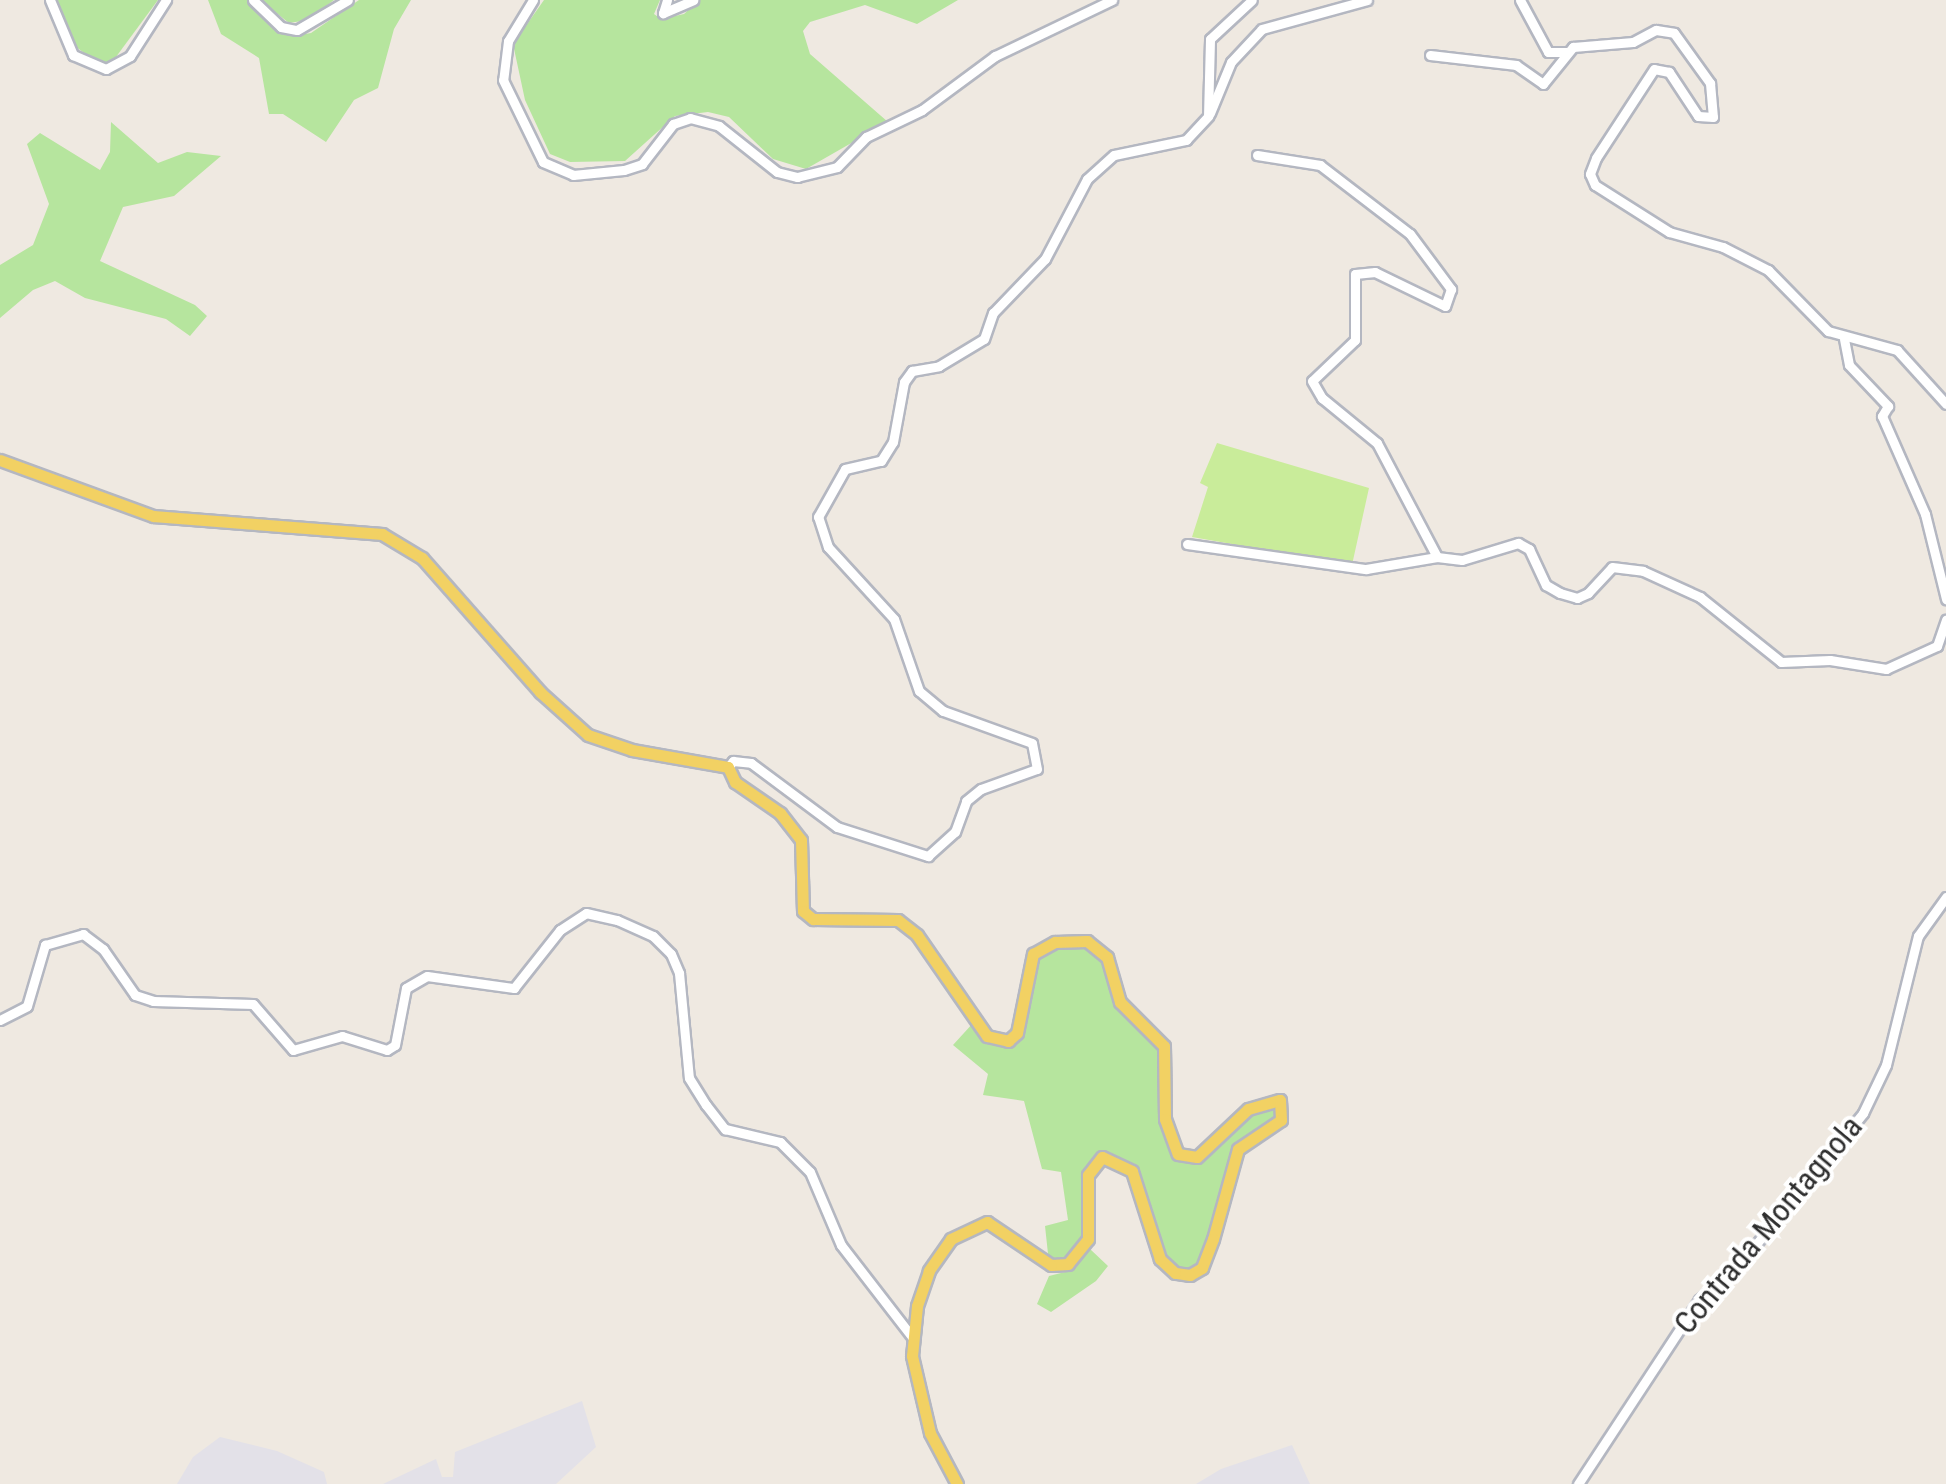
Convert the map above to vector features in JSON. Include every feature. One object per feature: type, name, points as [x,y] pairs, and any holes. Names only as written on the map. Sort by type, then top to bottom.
[{"type":"main road","points":[[0,460],[153,516],[382,534],[422,558],[579,728],[632,750],[728,767],[735,782],[780,813],[801,840],[803,911],[813,919],[898,920],[917,935],[987,1036],[1008,1040],[1018,1033],[1026,966],[1042,947],[1072,940],[1098,947],[1120,1002],[1164,1046],[1165,1119],[1178,1154],[1197,1157],[1235,1118],[1264,1101],[1284,1106],[1282,1120],[1238,1149],[1202,1268],[1175,1273],[1160,1259],[1132,1171],[1102,1157],[1088,1175],[1088,1239],[1077,1258],[1051,1265],[987,1222],[964,1228],[929,1272],[912,1337],[914,1382],[930,1433],[957,1484]]},
{"type":"street","points":[[50,0],[73,55],[106,68],[130,56],[166,0]]},
{"type":"street","points":[[253,0],[281,27],[297,30],[348,0]]},
{"type":"street","points":[[534,0],[508,41],[503,80],[543,162],[573,175],[624,170],[642,164],[673,124],[690,118],[718,126],[777,172],[798,177],[837,167],[866,138],[922,110],[995,56],[1112,0]]},
{"type":"street","points":[[668,0],[663,13],[693,0]]},
{"type":"street","points":[[1208,116],[1210,39],[1252,0]]},
{"type":"street","points":[[728,767],[733,760],[751,763],[837,827],[928,856],[955,832],[966,802],[981,789],[1037,768],[1032,743],[942,711],[919,691],[894,619],[828,547],[818,517],[845,469],[881,461],[893,442],[904,382],[912,372],[940,366],[984,339],[993,313],[1044,259],[1087,179],[1114,155],[1186,140],[1208,116],[1231,62],[1262,29],[1368,0]]},
{"type":"street","points":[[1520,0],[1548,52],[1633,42],[1656,30],[1683,40],[1710,83],[1712,118],[1698,116],[1669,72],[1645,73],[1596,158],[1590,174],[1595,185],[1669,232],[1723,247],[1768,270],[1844,340],[1896,350],[1946,404]]},
{"type":"street","points":[[1430,55],[1516,65],[1543,84],[1567,52]]},
{"type":"street","points":[[1257,156],[1320,165],[1410,234],[1451,288],[1445,306],[1375,272],[1355,274],[1355,340],[1312,381],[1322,398],[1376,443],[1437,556]]},
{"type":"street","points":[[1844,340],[1849,365],[1888,406],[1882,416],[1926,514],[1946,599]]},
{"type":"street","points":[[1187,544],[1340,568],[1437,556],[1462,560],[1518,544],[1529,549],[1546,585],[1578,598],[1603,571],[1643,571],[1700,597],[1781,662],[1830,660],[1886,670],[1937,646],[1946,620]]},
{"type":"street","name":"Contrada Montagnola","points":[[1578,1484],[1700,1300],[1740,1264],[1863,1113],[1886,1065],[1918,936],[1946,897]]},
{"type":"street","points":[[0,1020],[27,1006],[45,946],[82,934],[103,949],[135,995],[154,1001],[252,1004],[293,1050],[342,1036],[387,1050],[394,1045],[406,988],[427,976],[514,988],[560,930],[586,913],[618,920],[653,936],[671,954],[679,973],[688,1078],[706,1105],[725,1129],[780,1142],[810,1172],[841,1245],[912,1337]]},
{"type":"shaded area","points":[[582,1401],[596,1447],[556,1484],[383,1484],[436,1459],[442,1477],[453,1477],[455,1452]]},
{"type":"shaded area","points":[[220,1437],[277,1451],[324,1472],[327,1484],[177,1484],[193,1457]]},
{"type":"shaded area","points":[[1292,1445],[1310,1484],[1196,1484],[1221,1469]]},
{"type":"green space","points":[[56,0],[158,0],[113,61],[98,63],[76,47]]},
{"type":"green space","points":[[208,0],[247,0],[276,31],[293,36],[311,33],[359,0],[411,0],[394,29],[378,88],[354,100],[326,142],[283,114],[269,114],[259,58],[221,34]]},
{"type":"green space","points":[[260,0],[334,0],[308,20],[289,23]]},
{"type":"green space","points":[[544,0],[660,0],[654,14],[661,19],[684,14],[699,0],[958,0],[917,24],[865,5],[810,22],[803,31],[810,54],[888,122],[806,169],[773,159],[729,117],[708,112],[675,116],[625,161],[570,162],[550,154],[525,100],[513,44]]},
{"type":"green space","points":[[111,122],[158,163],[187,152],[221,156],[174,196],[123,207],[100,261],[195,305],[207,316],[190,336],[166,319],[85,298],[55,281],[33,290],[0,318],[0,265],[33,245],[49,204],[27,144],[40,133],[100,170],[110,152]]},
{"type":"green space","points":[[1217,443],[1369,488],[1352,565],[1192,537],[1208,487],[1200,483]]},
{"type":"green space","points":[[1055,942],[1098,947],[1114,989],[1157,1033],[1165,1119],[1186,1158],[1235,1118],[1272,1098],[1285,1113],[1238,1149],[1202,1268],[1190,1275],[1160,1259],[1143,1191],[1119,1160],[1093,1163],[1089,1220],[1077,1257],[1049,1263],[1045,1226],[1068,1220],[1061,1172],[1042,1169],[1024,1101],[983,1095],[988,1074],[953,1045],[974,1022],[998,1041],[1018,1032],[1027,966]]},
{"type":"green space","points":[[1090,1249],[1108,1266],[1096,1281],[1051,1312],[1037,1304],[1049,1276],[1073,1270]]}]
